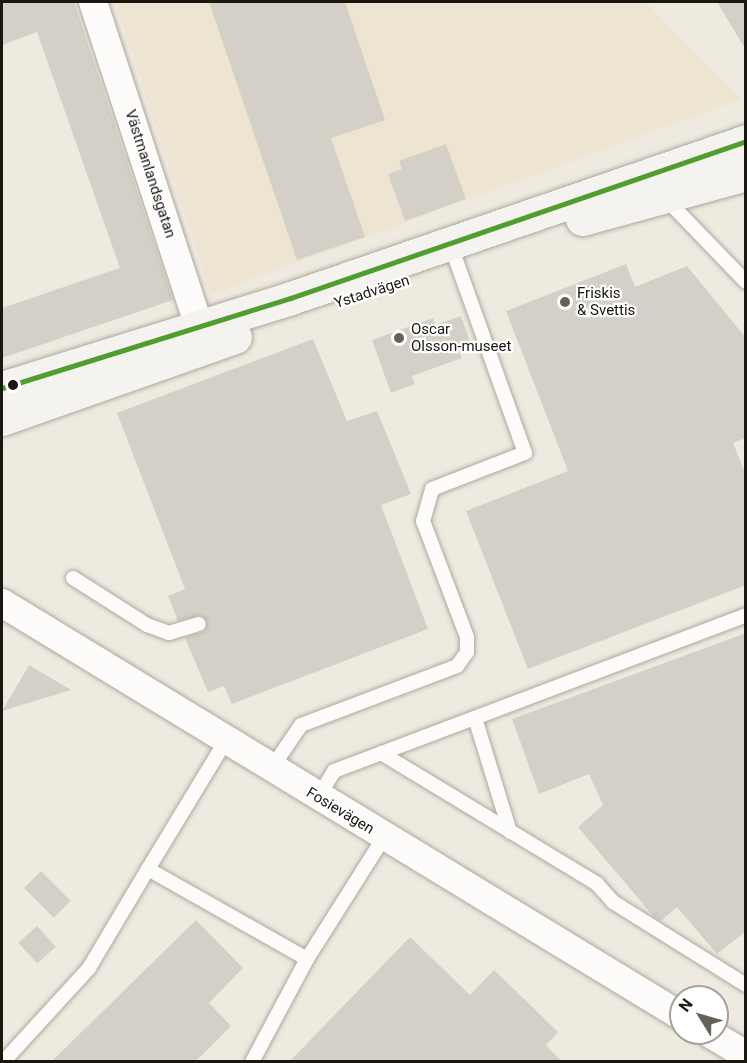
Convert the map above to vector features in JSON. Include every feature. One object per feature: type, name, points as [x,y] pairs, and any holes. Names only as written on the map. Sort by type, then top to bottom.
[{"type":"main road","name":"Ystadvägen","points":[[2,388],[203,336],[453,253],[746,141]]},
{"type":"main road","name":"Ystadvägen","points":[[453,253],[746,174]]},
{"type":"main road","name":"Ystadvägen","points":[[2,419],[203,336]]},
{"type":"street","name":"Västmanlandsgatan","points":[[93,2],[203,336]]},
{"type":"street","name":"Fosievägen","points":[[5,608],[669,1009]]},
{"type":"lane","points":[[663,195],[670,210],[746,282]]},
{"type":"lane","points":[[271,769],[301,725],[457,666],[467,652],[467,637],[423,521],[432,489],[525,453],[453,253]]},
{"type":"lane","points":[[73,578],[147,625],[169,633],[199,624]]},
{"type":"lane","points":[[318,797],[334,771],[746,615]]},
{"type":"lane","points":[[475,718],[510,831]]},
{"type":"lane","points":[[3,1062],[61,1005],[94,961],[225,742]]},
{"type":"lane","points":[[381,753],[510,831],[746,985]]},
{"type":"lane","points":[[252,1062],[307,959],[384,837]]},
{"type":"lane","points":[[148,868],[307,959]]},
{"type":"shaded area","points":[[115,2],[646,2],[741,99],[211,294]]},
{"type":"building","points":[[2,2],[74,2],[173,300],[2,358],[2,308],[120,268],[37,32],[2,45]]},
{"type":"building","points":[[209,2],[345,2],[385,120],[331,138],[365,237],[297,260]]},
{"type":"building","points":[[717,2],[746,2],[746,50]]},
{"type":"building","points":[[446,144],[466,199],[405,221],[388,174],[402,169],[399,161]]},
{"type":"building","points":[[626,264],[635,287],[687,266],[746,338],[746,438],[733,443],[746,475],[746,585],[528,669],[466,511],[568,471],[506,311]]},
{"type":"building","points":[[461,316],[470,342],[458,347],[462,358],[412,376],[415,384],[391,393],[372,340],[433,318],[435,325]]},
{"type":"building","points":[[313,339],[347,421],[377,411],[411,494],[381,505],[428,629],[232,704],[224,686],[208,692],[185,638],[205,631],[207,621],[200,615],[178,621],[168,596],[185,589],[117,413]]},
{"type":"building","points":[[746,633],[746,931],[717,954],[677,907],[661,921],[654,917],[578,827],[603,805],[589,774],[539,794],[512,719]]},
{"type":"building","points":[[29,665],[71,690],[2,711]]},
{"type":"building","points":[[41,871],[71,901],[54,918],[24,888]]},
{"type":"building","points":[[196,920],[243,968],[209,1003],[231,1026],[195,1062],[51,1062]]},
{"type":"building","points":[[37,926],[56,947],[37,964],[18,943]]},
{"type":"building","points":[[410,937],[470,995],[494,970],[558,1032],[546,1045],[562,1062],[289,1062]]},
{"type":"transit line","points":[[2,388],[291,298],[746,141]]},
{"type":"place","name":"Friskis & Svettis","points":[[565,302]]},
{"type":"place","name":"Oscar Olsson-museet","points":[[399,338]]}]
